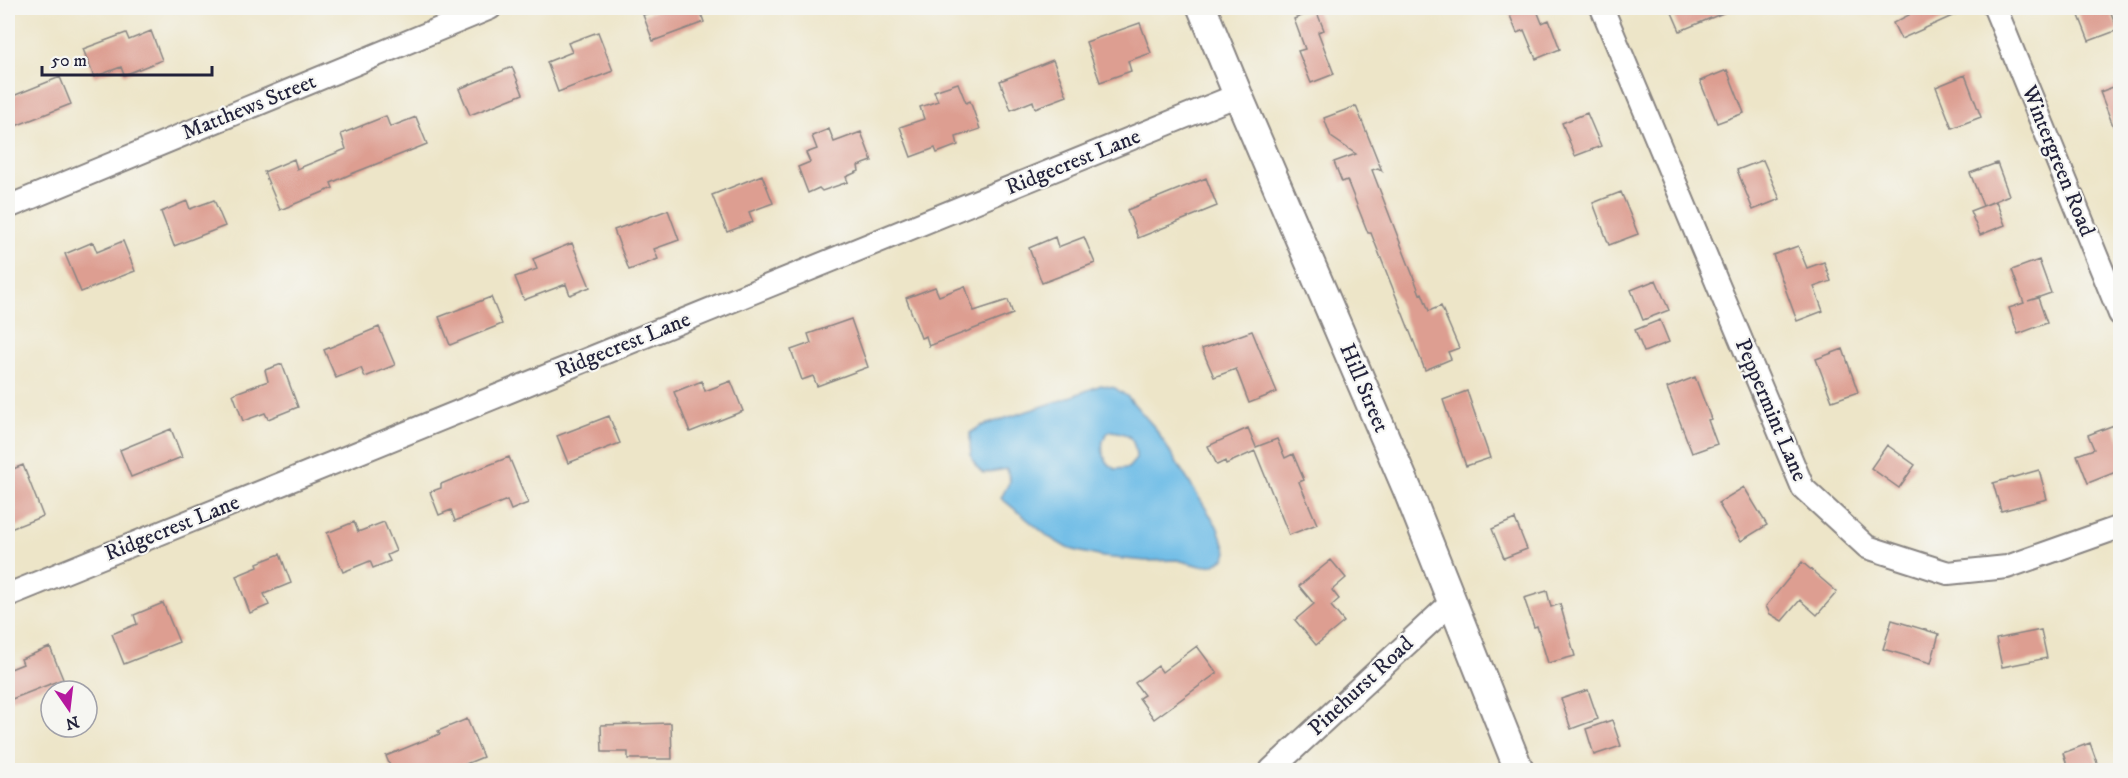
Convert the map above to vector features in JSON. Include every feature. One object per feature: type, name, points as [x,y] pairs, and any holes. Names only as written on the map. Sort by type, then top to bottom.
[{"type":"street","name":"Matthews Street","points":[[8,207],[490,8]]},
{"type":"street","name":"Hill Street","points":[[1202,8],[1408,490],[1519,771]]},
{"type":"street","name":"Peppermint Lane","points":[[1602,8],[1803,488],[1867,547],[1948,573],[2007,567],[2121,527]]},
{"type":"street","name":"Wintergreen Road","points":[[1995,8],[2121,314]]},
{"type":"street","name":"Ridgecrest Lane","points":[[8,595],[1238,95]]},
{"type":"street","name":"Pinehurst Road","points":[[1271,771],[1452,602]]},
{"type":"water","points":[[1101,385],[1115,388],[1128,397],[1155,428],[1217,526],[1227,552],[1225,558],[1213,565],[1201,566],[1177,560],[1146,561],[1103,557],[1081,552],[1067,548],[1050,538],[1001,498],[1010,481],[1007,469],[983,473],[978,469],[971,455],[970,433],[981,426]],"holes":[[[1110,431],[1127,435],[1135,446],[1136,459],[1128,468],[1115,469],[1104,456],[1103,440]]]},
{"type":"building","points":[[664,8],[699,8],[704,22],[653,41],[643,15]]},
{"type":"building","points":[[1507,8],[1536,8],[1542,23],[1549,20],[1560,49],[1536,59],[1524,30],[1517,33]]},
{"type":"building","points":[[1670,8],[1735,8],[1680,31]]},
{"type":"building","points":[[1906,8],[1970,8],[1901,39],[1893,23],[1909,15]]},
{"type":"building","points":[[2076,8],[2109,8],[2118,30],[2089,41]]},
{"type":"building","points":[[1316,10],[1324,30],[1318,32],[1334,74],[1311,83],[1298,51],[1305,49],[1294,19]]},
{"type":"building","points":[[1140,23],[1151,53],[1128,61],[1131,71],[1100,82],[1086,42]]},
{"type":"building","points":[[151,31],[162,60],[124,75],[121,67],[94,77],[83,49],[126,33],[129,40]]},
{"type":"building","points":[[598,32],[613,71],[558,92],[547,62],[572,52],[568,43]]},
{"type":"building","points":[[1053,60],[1067,96],[1035,108],[1033,101],[1011,110],[1000,81]]},
{"type":"building","points":[[512,67],[523,94],[470,115],[459,89]]},
{"type":"building","points":[[1727,70],[1744,113],[1717,123],[1700,81]]},
{"type":"building","points":[[1965,75],[1981,117],[1952,128],[1936,87]]},
{"type":"building","points":[[60,77],[71,104],[8,129],[8,98]]},
{"type":"building","points":[[958,83],[966,103],[970,101],[980,129],[956,137],[958,145],[937,153],[935,148],[911,157],[900,127],[924,119],[920,107],[938,101],[934,91]]},
{"type":"building","points":[[2121,84],[2121,141],[2119,141],[2100,92]]},
{"type":"building","points":[[1356,106],[1382,171],[1378,168],[1372,170],[1420,294],[1422,293],[1429,311],[1441,306],[1459,348],[1448,352],[1451,359],[1425,370],[1371,233],[1368,233],[1347,180],[1342,182],[1334,162],[1356,154],[1331,137],[1324,118]]},
{"type":"building","points":[[1587,113],[1601,146],[1575,156],[1562,123]]},
{"type":"building","points":[[386,116],[390,127],[416,117],[427,144],[351,174],[331,183],[333,188],[280,210],[264,172],[294,159],[297,169],[346,149],[341,134]]},
{"type":"building","points":[[829,129],[834,142],[861,132],[872,161],[858,166],[859,171],[846,177],[848,182],[822,191],[819,188],[808,193],[798,167],[810,162],[806,153],[817,149],[812,136]]},
{"type":"building","points":[[1763,160],[1780,199],[1753,210],[1737,170]]},
{"type":"building","points":[[1997,163],[2009,195],[1983,206],[1970,173]]},
{"type":"building","points":[[762,175],[773,203],[749,212],[753,222],[727,232],[712,195]]},
{"type":"building","points":[[1206,178],[1217,206],[1138,238],[1127,210]]},
{"type":"building","points":[[1621,192],[1638,234],[1609,245],[1593,203]]},
{"type":"building","points":[[214,200],[225,226],[174,246],[161,212],[187,201],[190,209]]},
{"type":"building","points":[[1996,201],[2005,225],[1980,235],[1970,211]]},
{"type":"building","points":[[668,210],[679,240],[654,249],[658,259],[629,270],[614,230]]},
{"type":"building","points":[[1055,237],[1058,247],[1084,237],[1095,263],[1042,283],[1029,248]]},
{"type":"building","points":[[123,241],[135,271],[81,292],[65,254],[93,242],[97,252]]},
{"type":"building","points":[[572,243],[590,287],[570,295],[566,284],[524,300],[515,277],[537,269],[533,259]]},
{"type":"building","points":[[1798,246],[1807,268],[1824,262],[1831,281],[1814,287],[1823,311],[1797,321],[1773,255]]},
{"type":"building","points":[[2039,260],[2051,293],[2028,301],[2038,298],[2047,323],[2018,334],[2009,308],[2024,303],[2012,270]]},
{"type":"building","points":[[1656,280],[1669,310],[1643,320],[1631,290]]},
{"type":"building","points":[[965,286],[974,311],[1008,300],[1013,314],[929,346],[926,336],[921,338],[906,298],[935,287],[939,296]]},
{"type":"building","points":[[491,297],[502,324],[450,345],[439,317]]},
{"type":"building","points":[[851,319],[868,367],[817,386],[813,376],[802,380],[791,350],[811,343],[808,334]]},
{"type":"building","points":[[1660,320],[1669,342],[1644,352],[1635,330]]},
{"type":"building","points":[[379,327],[395,365],[365,377],[361,368],[336,378],[324,350]]},
{"type":"building","points":[[1252,331],[1277,392],[1249,403],[1236,369],[1214,377],[1202,349]]},
{"type":"building","points":[[1843,349],[1858,392],[1832,401],[1816,359]]},
{"type":"building","points":[[282,364],[298,407],[268,419],[265,413],[243,421],[233,394],[268,381],[265,370]]},
{"type":"building","points":[[1695,377],[1711,419],[1708,420],[1717,444],[1692,453],[1667,388]]},
{"type":"building","points":[[702,381],[705,391],[731,381],[743,411],[690,432],[674,392]]},
{"type":"building","points":[[1467,391],[1490,458],[1466,466],[1443,400]]},
{"type":"building","points":[[609,416],[620,443],[568,463],[557,436]]},
{"type":"building","points":[[2114,425],[2121,441],[2121,470],[2088,483],[2077,455],[2094,449],[2088,435]]},
{"type":"building","points":[[1248,428],[1256,447],[1277,439],[1285,458],[1293,454],[1304,480],[1299,482],[1317,524],[1289,535],[1255,451],[1226,464],[1225,461],[1217,465],[1208,446]]},
{"type":"building","points":[[171,429],[182,457],[131,477],[120,450]]},
{"type":"building","points":[[1887,445],[1915,465],[1899,488],[1871,468]]},
{"type":"building","points":[[509,457],[528,503],[511,510],[507,500],[455,521],[451,510],[439,515],[430,492],[441,488],[441,484]]},
{"type":"building","points":[[23,465],[43,516],[8,530],[8,471]]},
{"type":"building","points":[[2039,470],[2047,499],[2001,511],[1993,483]]},
{"type":"building","points":[[1744,487],[1767,525],[1741,541],[1718,503]]},
{"type":"building","points":[[1515,519],[1527,549],[1504,558],[1492,529]]},
{"type":"building","points":[[354,522],[358,532],[384,522],[396,551],[387,555],[390,561],[373,568],[370,561],[343,572],[327,533]]},
{"type":"building","points":[[280,554],[291,583],[264,594],[269,605],[250,613],[236,576],[258,567],[257,563]]},
{"type":"building","points":[[1331,560],[1346,578],[1332,590],[1339,599],[1331,606],[1344,622],[1316,645],[1295,620],[1314,604],[1299,586]]},
{"type":"building","points":[[1802,562],[1837,592],[1817,615],[1800,600],[1782,621],[1770,614],[1766,606]]},
{"type":"building","points":[[1547,591],[1551,607],[1560,604],[1575,656],[1548,663],[1537,626],[1534,627],[1524,598]]},
{"type":"building","points":[[163,603],[179,642],[124,664],[112,634],[137,624],[134,615]]},
{"type":"building","points":[[1892,620],[1939,634],[1931,663],[1883,649]]},
{"type":"building","points":[[2041,630],[2047,658],[2002,667],[1996,639]]},
{"type":"building","points":[[1197,646],[1217,673],[1154,719],[1139,698],[1144,695],[1135,683],[1158,666],[1162,672]]},
{"type":"building","points":[[50,647],[63,679],[39,679],[39,688],[12,699],[8,688],[8,670],[23,664],[21,659]]},
{"type":"building","points":[[1588,690],[1598,719],[1571,729],[1561,699]]},
{"type":"building","points":[[467,719],[483,757],[456,768],[454,764],[438,771],[392,771],[386,756],[440,734],[438,731]]},
{"type":"building","points":[[1612,720],[1621,746],[1594,755],[1586,729]]},
{"type":"building","points":[[671,723],[672,759],[628,759],[628,752],[602,752],[601,725]]},
{"type":"building","points":[[2090,743],[2100,771],[2069,771],[2063,753]]}]
